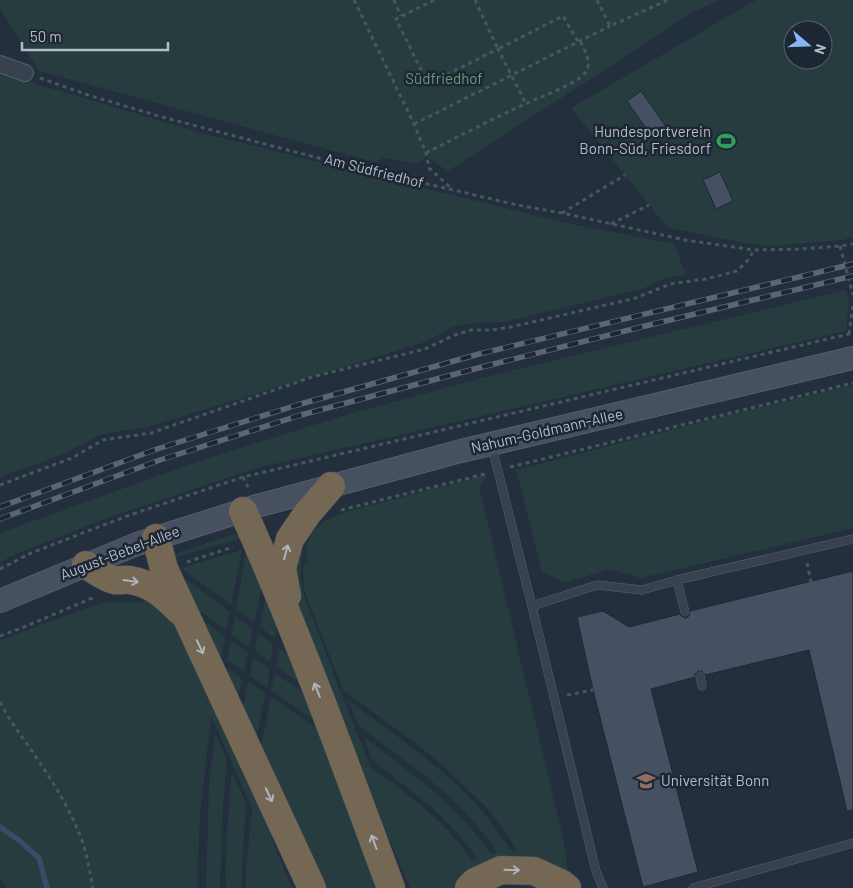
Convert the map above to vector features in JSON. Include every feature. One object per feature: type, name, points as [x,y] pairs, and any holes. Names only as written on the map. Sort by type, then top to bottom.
[{"type":"highway","points":[[294,634],[282,568],[290,539],[307,514],[335,498]]},
{"type":"highway","points":[[243,510],[343,757],[391,888]]},
{"type":"highway","points":[[156,538],[164,569],[312,888]]},
{"type":"highway","points":[[86,565],[114,580],[129,580],[145,584],[157,590],[165,595],[187,618]]},
{"type":"highway","points":[[469,888],[475,882],[502,870],[534,871],[562,884],[566,888]]},
{"type":"main road","name":"Nahum-Goldmann-Allee","points":[[243,510],[335,498],[491,444],[853,358]]},
{"type":"main road","name":"August-Bebel-Allee","points":[[0,601],[156,538],[243,510]]},
{"type":"street","points":[[0,64],[25,73]]},
{"type":"lane","points":[[491,444],[596,871],[604,888]]},
{"type":"lane","points":[[532,606],[598,585],[642,590],[853,539]]},
{"type":"lane","points":[[677,580],[685,612]]},
{"type":"lane","points":[[700,676],[702,686]]},
{"type":"lane","points":[[693,888],[853,842]]},
{"type":"path","points":[[354,0],[414,124],[426,153],[429,168],[453,190]]},
{"type":"path","points":[[394,0],[401,16]]},
{"type":"path","points":[[426,153],[573,82],[586,72],[589,60],[563,16],[428,84],[396,19],[434,0]]},
{"type":"path","points":[[475,0],[526,104]]},
{"type":"path","points":[[597,0],[610,26]]},
{"type":"path","points":[[414,124],[610,26],[668,0]]},
{"type":"path","name":"Am Südfriedhof","points":[[25,73],[88,95],[362,169],[517,205],[685,240],[754,250],[801,249],[853,244]]},
{"type":"path","points":[[562,213],[625,175]]},
{"type":"path","points":[[610,224],[649,205]]},
{"type":"path","points":[[840,246],[853,294]]},
{"type":"path","points":[[0,485],[72,458],[103,440],[151,433],[312,376],[425,349],[455,334],[471,330],[492,330],[510,327],[636,298],[670,284],[706,279],[737,271],[749,259],[754,250]]},
{"type":"path","points":[[0,569],[31,553],[127,516],[243,477],[851,333],[853,304]]},
{"type":"path","points":[[335,498],[498,470],[853,383]]},
{"type":"path","points":[[804,550],[811,582]]},
{"type":"path","points":[[580,693],[593,690]]},
{"type":"path","points":[[0,702],[12,724],[52,781],[65,804],[84,847],[92,888]]},
{"type":"green space","name":"Südfriedhof","points":[[0,0],[719,0],[689,14],[448,171],[427,157],[416,164],[384,158],[374,162],[39,71],[0,8]]},
{"type":"green space","name":"Hundesportverein Bonn-Süd, Friesdorf","points":[[756,0],[853,0],[853,237],[842,240],[771,246],[749,244],[667,227],[571,108]]},
{"type":"green space","points":[[0,72],[202,133],[566,223],[674,244],[686,275],[665,278],[642,289],[503,322],[463,324],[450,328],[428,341],[151,426],[102,434],[61,455],[0,477]]},
{"type":"green space","points":[[846,290],[849,302],[846,331],[253,469],[110,517],[18,553],[0,562],[0,533],[202,460],[350,414],[493,375]]},
{"type":"green space","points":[[853,385],[853,528],[641,578],[609,569],[565,583],[542,572],[516,470]]},
{"type":"green space","points":[[488,474],[479,487],[564,842],[568,872],[548,862],[521,857],[459,883],[455,888],[410,888],[366,785],[290,585],[294,547],[303,551],[300,576],[305,598],[371,768],[421,805],[452,835],[472,861],[477,858],[459,834],[434,809],[372,760],[363,736],[432,790],[463,819],[491,854],[496,853],[490,841],[463,810],[441,789],[358,725],[348,700],[452,780],[482,811],[512,851],[517,851],[506,832],[487,808],[447,769],[343,690],[304,590],[303,568],[306,563],[309,564],[306,551],[307,545],[315,529],[325,521],[354,510]]},
{"type":"green space","points":[[235,534],[245,537],[174,558],[182,551]]},
{"type":"green space","points":[[247,549],[263,580],[254,622],[236,609]]},
{"type":"green space","points":[[242,550],[231,605],[181,568]]},
{"type":"green space","points":[[175,571],[230,612],[226,630],[190,604]]},
{"type":"green space","points":[[267,590],[279,623],[274,638],[260,626]]},
{"type":"green space","points":[[146,593],[171,610],[262,807],[276,850],[292,888],[246,888],[252,809],[211,716],[200,813],[197,888],[7,888],[0,877],[0,640],[101,603],[143,602]]},
{"type":"green space","points":[[194,614],[225,637],[221,657],[209,647]]},
{"type":"green space","points":[[235,616],[253,629],[249,647],[231,634]]},
{"type":"green space","points":[[258,633],[273,644],[270,662],[255,651]]},
{"type":"green space","points":[[231,641],[248,653],[244,671],[227,660]]},
{"type":"green space","points":[[279,648],[291,657],[300,683],[276,666]]},
{"type":"green space","points":[[253,657],[270,669],[267,688],[250,676]]},
{"type":"green space","points":[[227,668],[242,679],[237,704],[224,678]]},
{"type":"green space","points":[[275,673],[305,694],[315,721],[271,690]]},
{"type":"green space","points":[[248,682],[265,693],[255,747],[241,716]]},
{"type":"green space","points":[[271,697],[318,729],[385,888],[320,888],[259,756]]},
{"type":"green space","points":[[215,734],[227,759],[223,803],[220,888],[206,888],[209,785]]},
{"type":"green space","points":[[232,773],[246,803],[241,888],[226,888],[227,831]]},
{"type":"building","points":[[641,91],[669,131],[655,141],[627,101]]},
{"type":"building","points":[[720,172],[733,201],[716,209],[703,180]]},
{"type":"building","name":"Universität Bonn","points":[[853,571],[853,810],[847,811],[809,650],[705,675],[702,671],[698,671],[695,677],[651,689],[698,872],[643,887],[593,690],[577,617],[603,611],[629,627],[680,614],[686,618],[689,616],[690,611]]},
{"type":"waterway","points":[[0,827],[39,858],[47,888]]},
{"type":"railway","points":[[0,507],[157,449],[297,405],[479,354],[853,264]]},
{"type":"railway","points":[[0,519],[160,460],[301,415],[482,367],[853,276]]},
{"type":"place","name":"Hundesportverein Bonn-Süd, Friesdorf","points":[[726,141]]},
{"type":"place","name":"Universität Bonn","points":[[646,781]]}]
